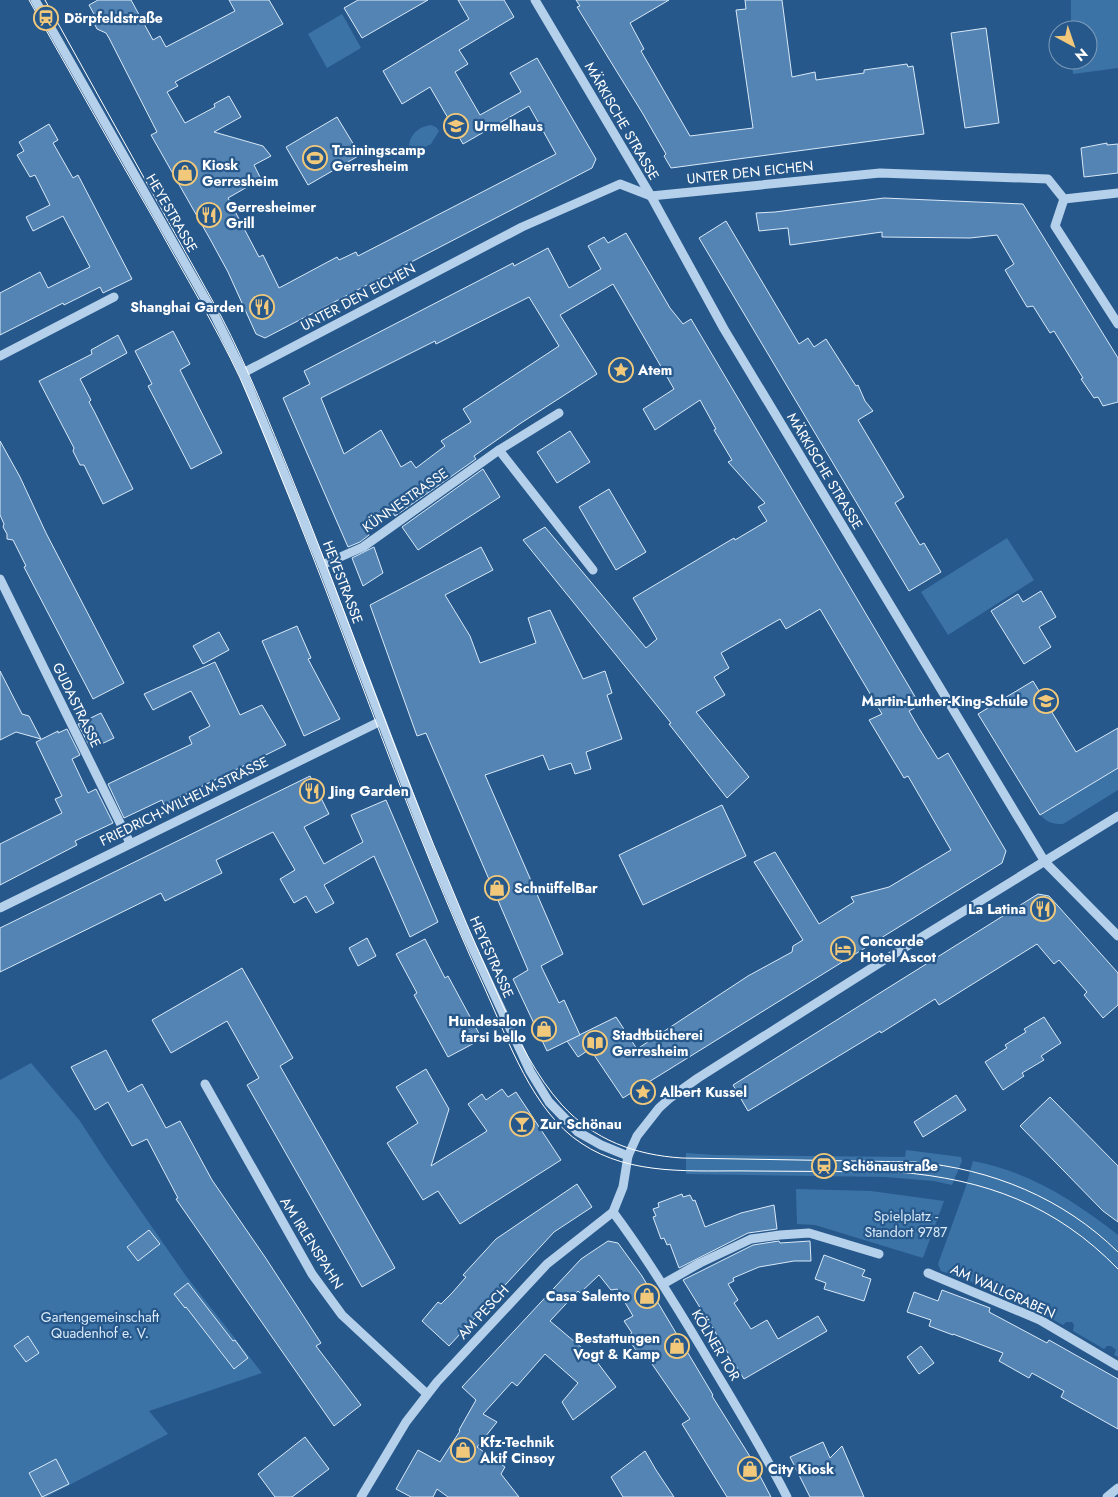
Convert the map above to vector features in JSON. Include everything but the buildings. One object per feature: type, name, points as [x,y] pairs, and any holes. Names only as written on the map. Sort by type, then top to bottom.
[{"type":"street","name":"HEYESTRASSE","points":[[35,0],[206,300],[243,373],[322,565],[442,879],[530,1071],[549,1102],[578,1132],[600,1145],[628,1156]]},
{"type":"street","name":"MÄRKISCHE STRASSE","points":[[536,0],[651,196],[724,329],[1045,862],[1118,936]]},
{"type":"street","name":"UNTER DEN EICHEN","points":[[243,373],[539,218],[620,184],[651,196],[880,173],[1048,179],[1064,199]]},
{"type":"street","points":[[1118,193],[1064,199],[1055,226],[1118,324]]},
{"type":"street","points":[[0,356],[114,297]]},
{"type":"street","name":"KÜNNESTRASSE","points":[[322,565],[363,547],[499,450],[559,412]]},
{"type":"street","points":[[499,450],[593,570]]},
{"type":"street","name":"GUDASTRASSE","points":[[0,579],[130,842]]},
{"type":"street","name":"FRIEDRICH-WILHELM-STRASSE","points":[[0,908],[130,842],[381,721]]},
{"type":"street","points":[[628,1156],[637,1136],[659,1108],[675,1094],[845,985],[1118,816]]},
{"type":"street","name":"AM IRLENSPAHN","points":[[205,1084],[312,1274],[342,1315],[427,1394]]},
{"type":"street","name":"AM PESCH","points":[[361,1497],[406,1422],[427,1394],[547,1264],[613,1212],[623,1187],[628,1156]]},
{"type":"street","name":"KÖLNER TOR","points":[[613,1212],[634,1239],[663,1284],[758,1443],[787,1497]]},
{"type":"street","points":[[663,1284],[700,1263],[751,1240],[780,1235],[809,1233],[879,1254]]},
{"type":"street","name":"AM WALLGRABEN","points":[[928,1273],[1040,1320],[1118,1366]]},
{"type":"street","points":[[1107,1497],[1118,1488]]},
{"type":"green space","points":[[1071,0],[1118,0],[1118,68],[1073,74],[1073,70],[1098,70],[1098,20],[1071,20]]},
{"type":"green space","points":[[342,14],[361,48],[327,68],[308,34]]},
{"type":"green space","points":[[431,125],[439,131],[431,144],[419,150],[409,145],[411,137],[416,131]]},
{"type":"green space","points":[[1007,538],[1034,580],[948,635],[921,592]]},
{"type":"green space","points":[[1118,767],[1118,790],[1063,824],[1056,824],[1045,820],[1041,815]]},
{"type":"green space","name":"Gartengemeinschaft Quadenhof e. V.","points":[[31,1063],[80,1121],[186,1276],[262,1373],[149,1411],[168,1434],[46,1497],[0,1497],[0,1080]]},
{"type":"green space","points":[[906,1150],[961,1157],[962,1161],[952,1185],[934,1181],[886,1177],[686,1174],[686,1153],[905,1157]]},
{"type":"green space","points":[[973,1161],[1013,1172],[1050,1189],[1085,1210],[1118,1235],[1118,1357],[1114,1355],[1116,1350],[1111,1346],[1107,1346],[1104,1349],[1073,1331],[1074,1325],[1072,1322],[1066,1322],[1063,1325],[1032,1308],[1033,1303],[1030,1298],[1026,1298],[1021,1302],[988,1288],[989,1283],[986,1278],[982,1278],[978,1284],[941,1271],[938,1264]]},
{"type":"green space","name":"Spielplatz - Standort 9787","points":[[796,1189],[871,1191],[944,1201],[923,1258],[815,1225],[797,1224]]},
{"type":"tram line","points":[[29,0],[199,300],[240,378],[308,545],[457,927],[513,1052],[524,1074],[549,1113],[564,1130],[581,1143],[600,1154],[642,1167],[686,1171],[897,1172],[960,1181],[1017,1199],[1044,1212],[1070,1228],[1118,1269]]},
{"type":"tram line","points":[[45,0],[221,316],[240,355],[312,528],[412,792],[467,924],[522,1045],[536,1070],[562,1105],[588,1128],[616,1144],[665,1156],[682,1158],[915,1162],[971,1171],[1025,1189],[1050,1202],[1074,1216],[1118,1252]]},
{"type":"place","name":"Dörpfeldstraße","points":[[46,18]]},
{"type":"place","name":"Urmelhaus","points":[[456,126]]},
{"type":"place","name":"Trainingscamp Gerresheim","points":[[315,158]]},
{"type":"place","name":"Kiosk Gerresheim","points":[[185,173]]},
{"type":"place","name":"Gerresheimer Grill","points":[[209,215]]},
{"type":"place","name":"Shanghai Garden","points":[[262,307]]},
{"type":"place","name":"Atem","points":[[621,370]]},
{"type":"place","name":"Martin-Luther-King-Schule","points":[[1046,701]]},
{"type":"place","name":"Jing Garden","points":[[312,791]]},
{"type":"place","name":"SchnüffelBar","points":[[497,888]]},
{"type":"place","name":"La Latina","points":[[1043,909]]},
{"type":"place","name":"Concorde Hotel Ascot","points":[[843,949]]},
{"type":"place","name":"Hundesalon farsi bello","points":[[544,1029]]},
{"type":"place","name":"Stadtbücherei Gerresheim","points":[[595,1043]]},
{"type":"place","name":"Albert Kussel","points":[[643,1092]]},
{"type":"place","name":"Zur Schönau","points":[[522,1124]]},
{"type":"place","name":"Schönaustraße","points":[[824,1166]]},
{"type":"place","name":"Casa Salento","points":[[647,1296]]},
{"type":"place","name":"Bestattungen Vogt & Kamp","points":[[677,1346]]},
{"type":"place","name":"Kfz-Technik Akif Cinsoy","points":[[463,1450]]},
{"type":"place","name":"City Kiosk","points":[[750,1469]]}]
